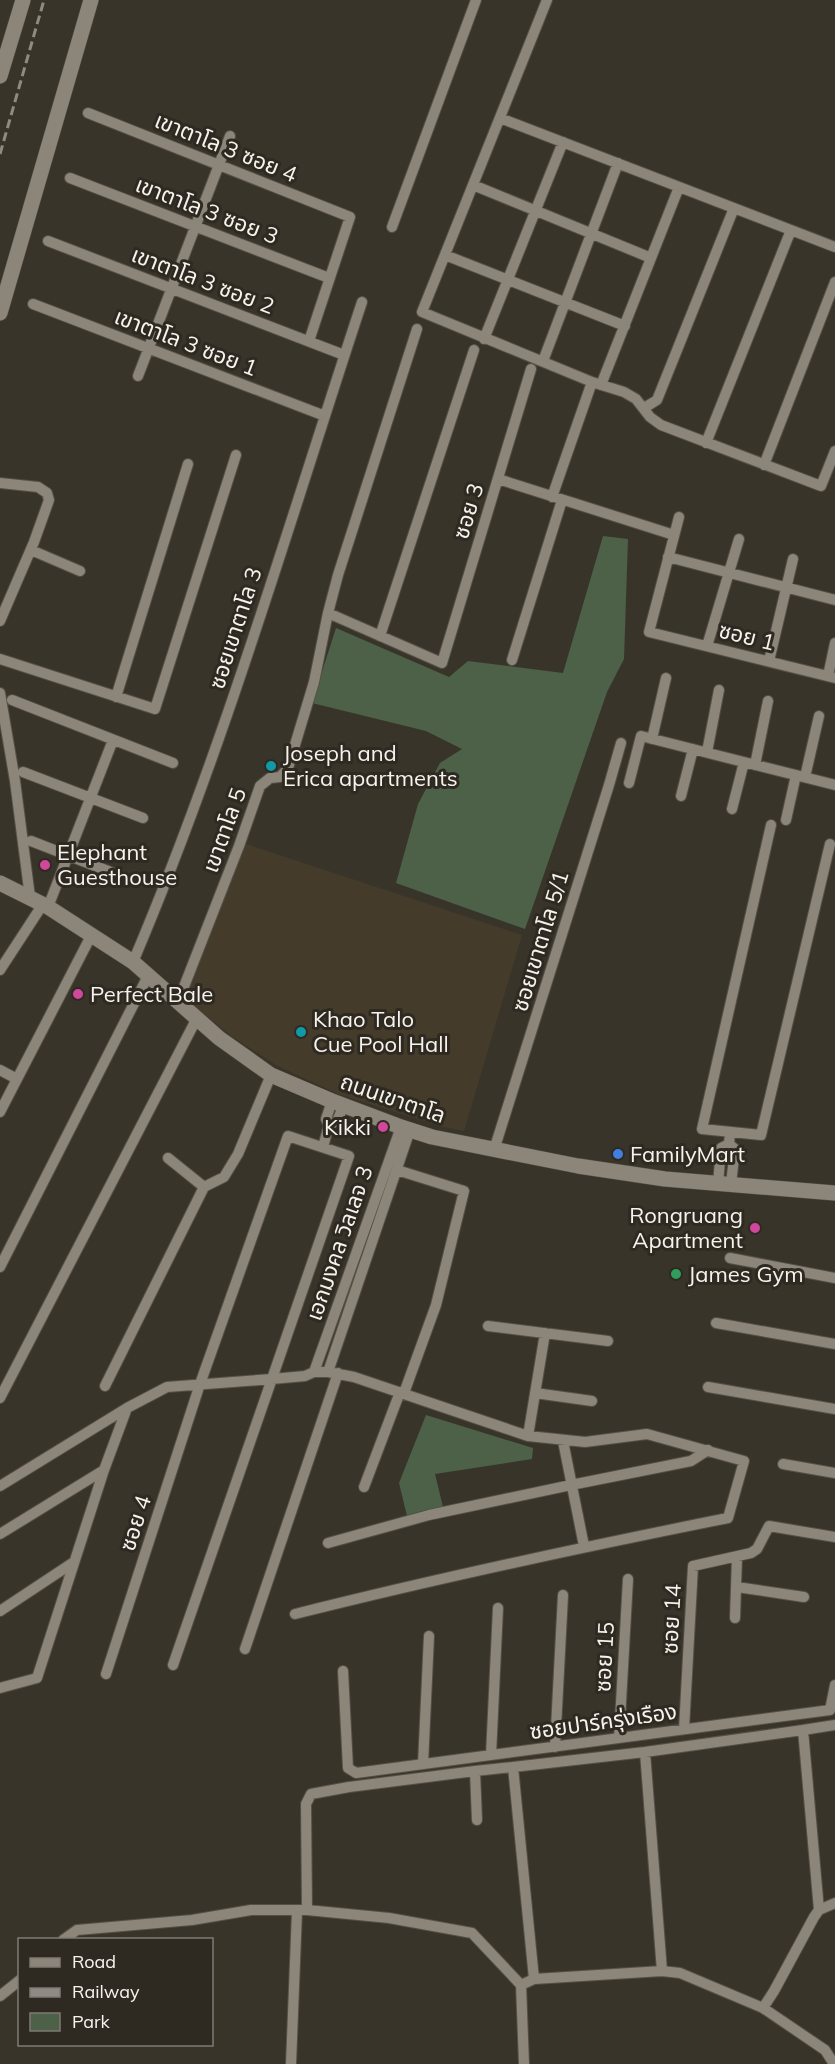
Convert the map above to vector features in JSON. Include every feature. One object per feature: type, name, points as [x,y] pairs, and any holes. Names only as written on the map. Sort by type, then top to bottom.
[{"type":"street","points":[[0,76],[23,0]]},
{"type":"street","points":[[0,314],[91,0]]},
{"type":"street","points":[[392,227],[476,0]]},
{"type":"street","points":[[547,0],[422,312],[484,339],[624,392],[636,399],[650,417],[661,425],[821,486],[835,451]]},
{"type":"street","name":"เขาตาโล 3 ซอย 4","points":[[88,113],[350,217],[329,278]]},
{"type":"street","points":[[500,118],[835,247]]},
{"type":"street","points":[[138,376],[230,136]]},
{"type":"street","points":[[484,339],[563,142]]},
{"type":"street","points":[[543,361],[618,163]]},
{"type":"street","name":"เขาตาโล 3 ซอย 3","points":[[70,178],[329,278]]},
{"type":"street","points":[[473,185],[651,258]]},
{"type":"street","points":[[512,660],[557,499],[596,383],[624,326],[679,187]]},
{"type":"street","points":[[644,408],[657,400],[734,208]]},
{"type":"street","points":[[706,443],[791,230]]},
{"type":"street","name":"เขาตาโล 3 ซอย 2","points":[[48,241],[344,356]]},
{"type":"street","points":[[445,255],[624,326]]},
{"type":"street","points":[[309,341],[329,278]]},
{"type":"street","points":[[764,465],[835,282]]},
{"type":"street","name":"ซอยเขาตาโล 3","points":[[133,962],[222,730],[362,302]]},
{"type":"street","name":"เขาตาโล 3 ซอย 1","points":[[33,304],[325,416]]},
{"type":"street","name":"เขาตาโล 5","points":[[178,1002],[260,786],[270,778],[280,777],[288,768],[314,682],[328,613],[417,329]]},
{"type":"street","points":[[328,613],[380,636],[474,350]]},
{"type":"street","name":"ซอย 3","points":[[380,636],[442,663],[531,369]]},
{"type":"street","points":[[0,659],[155,709],[236,455]]},
{"type":"street","points":[[116,697],[188,464]]},
{"type":"street","points":[[498,480],[674,535]]},
{"type":"street","points":[[0,483],[38,487],[47,493],[49,500],[31,550],[0,621]]},
{"type":"street","points":[[679,517],[668,556],[835,600]]},
{"type":"street","points":[[707,646],[739,539]]},
{"type":"street","points":[[31,550],[80,571]]},
{"type":"street","name":"ซอย 1","points":[[668,556],[649,632],[831,677]]},
{"type":"street","points":[[769,661],[793,559]]},
{"type":"street","points":[[831,677],[835,642]]},
{"type":"street","points":[[652,739],[666,678]]},
{"type":"street","points":[[707,752],[719,690]]},
{"type":"street","points":[[0,693],[15,781],[40,902]]},
{"type":"street","points":[[12,700],[173,763]]},
{"type":"street","points":[[732,809],[750,763],[768,701]]},
{"type":"street","points":[[786,820],[819,716]]},
{"type":"street","points":[[629,783],[641,736],[835,785]]},
{"type":"street","points":[[0,970],[68,856],[113,740]]},
{"type":"street","name":"ซอยเขาตาโล 5/1","points":[[494,1150],[621,742]]},
{"type":"street","points":[[681,796],[693,749]]},
{"type":"street","points":[[23,772],[143,818]]},
{"type":"street","points":[[771,825],[702,1129],[761,1134],[830,844]]},
{"type":"street","points":[[32,841],[121,876]]},
{"type":"street","name":"ถนนเขาตาโล","points":[[0,883],[40,902],[133,962],[219,1038],[271,1075],[405,1128],[432,1137],[494,1150],[665,1179],[835,1193]]},
{"type":"street","points":[[0,1112],[92,934]]},
{"type":"street","points":[[0,1267],[148,976]]},
{"type":"street","points":[[0,1398],[196,1018]]},
{"type":"street","points":[[0,1070],[17,1079]]},
{"type":"street","points":[[105,1386],[204,1188],[224,1177],[238,1154],[271,1075]]},
{"type":"street","points":[[173,1665],[349,1156],[323,1147],[329,1125],[337,1121],[338,1103]]},
{"type":"street","name":"เอกมงคล วิลเลจ 3","points":[[245,1649],[397,1170],[405,1128]]},
{"type":"street","name":"เอกมงคล วิลเลจ 3","points":[[314,1372],[405,1128]]},
{"type":"street","points":[[725,1184],[735,1149],[729,1144],[730,1132]]},
{"type":"street","name":"ซอย 4","points":[[106,1674],[200,1384],[288,1136],[323,1147]]},
{"type":"street","points":[[168,1158],[204,1188]]},
{"type":"street","points":[[364,1487],[436,1305],[464,1191],[397,1170]]},
{"type":"street","points":[[730,1258],[835,1278]]},
{"type":"street","points":[[716,1323],[835,1344]]},
{"type":"street","points":[[488,1326],[608,1341]]},
{"type":"street","points":[[528,1436],[545,1333]]},
{"type":"street","points":[[0,1486],[127,1408],[167,1387],[305,1376],[314,1372],[333,1373],[402,1392],[528,1436],[585,1442],[647,1434],[744,1461],[728,1518],[584,1546],[440,1578],[295,1614]]},
{"type":"street","points":[[708,1387],[835,1409]]},
{"type":"street","points":[[535,1393],[592,1401]]},
{"type":"street","points":[[0,1688],[37,1678],[104,1470],[127,1408]]},
{"type":"street","points":[[563,1441],[584,1546]]},
{"type":"street","points":[[328,1543],[429,1515],[691,1461],[708,1450]]},
{"type":"street","points":[[783,1464],[835,1473]]},
{"type":"street","points":[[0,1534],[104,1470]]},
{"type":"street","name":"ซอย 14","points":[[684,1729],[693,1566],[737,1557],[757,1549],[769,1526],[835,1536]]},
{"type":"street","points":[[735,1618],[737,1557]]},
{"type":"street","points":[[0,1611],[74,1562]]},
{"type":"street","name":"ซอย 15","points":[[619,1738],[628,1579]]},
{"type":"street","points":[[737,1587],[804,1597]]},
{"type":"street","points":[[555,1747],[563,1595]]},
{"type":"street","points":[[491,1755],[498,1608]]},
{"type":"street","points":[[423,1764],[429,1636]]},
{"type":"street","name":"ซอยปาร์ครุ่งเรือง","points":[[343,1671],[348,1768],[356,1773],[830,1710],[835,1685]]},
{"type":"street","points":[[291,2064],[302,1910],[306,1804],[311,1794],[348,1787],[645,1752],[835,1725]]},
{"type":"street","points":[[763,2008],[819,1910],[802,1730]]},
{"type":"street","points":[[645,1752],[662,1971]]},
{"type":"street","points":[[513,1767],[534,1979]]},
{"type":"street","points":[[475,1771],[477,1820]]},
{"type":"street","points":[[819,1910],[835,1904]]},
{"type":"street","points":[[66,1938],[76,1930],[192,1920],[251,1910],[302,1910],[389,1918],[472,1933],[520,1985],[524,2064]]},
{"type":"street","points":[[520,1985],[534,1979],[662,1971],[680,1972],[763,2008],[825,2050],[834,2064]]},
{"type":"street","points":[[0,1996],[18,1982]]},
{"type":"shaded area","points":[[243,843],[522,935],[464,1131],[443,1127],[338,1094],[276,1065],[230,1035],[184,998]]},
{"type":"green space","points":[[603,536],[628,539],[624,659],[607,692],[525,929],[396,883],[418,804],[440,763],[462,749],[426,731],[312,703],[336,628],[449,677],[468,661],[563,673]]},
{"type":"green space","points":[[426,1415],[533,1448],[532,1459],[435,1474],[443,1507],[407,1516],[399,1483]]},
{"type":"railway","points":[[0,154],[44,0]]},
{"type":"place","name":"Joseph and Erica apartments","points":[[271,766]]},
{"type":"place","name":"Elephant Guesthouse","points":[[45,865]]},
{"type":"place","name":"Perfect Bale","points":[[78,994]]},
{"type":"place","name":"Khao Talo Cue Pool Hall","points":[[301,1032]]},
{"type":"place","name":"Kikki","points":[[383,1127]]},
{"type":"place","name":"FamilyMart","points":[[618,1154]]},
{"type":"place","name":"Rongruang Apartment","points":[[755,1228]]},
{"type":"place","name":"James Gym","points":[[676,1274]]}]
